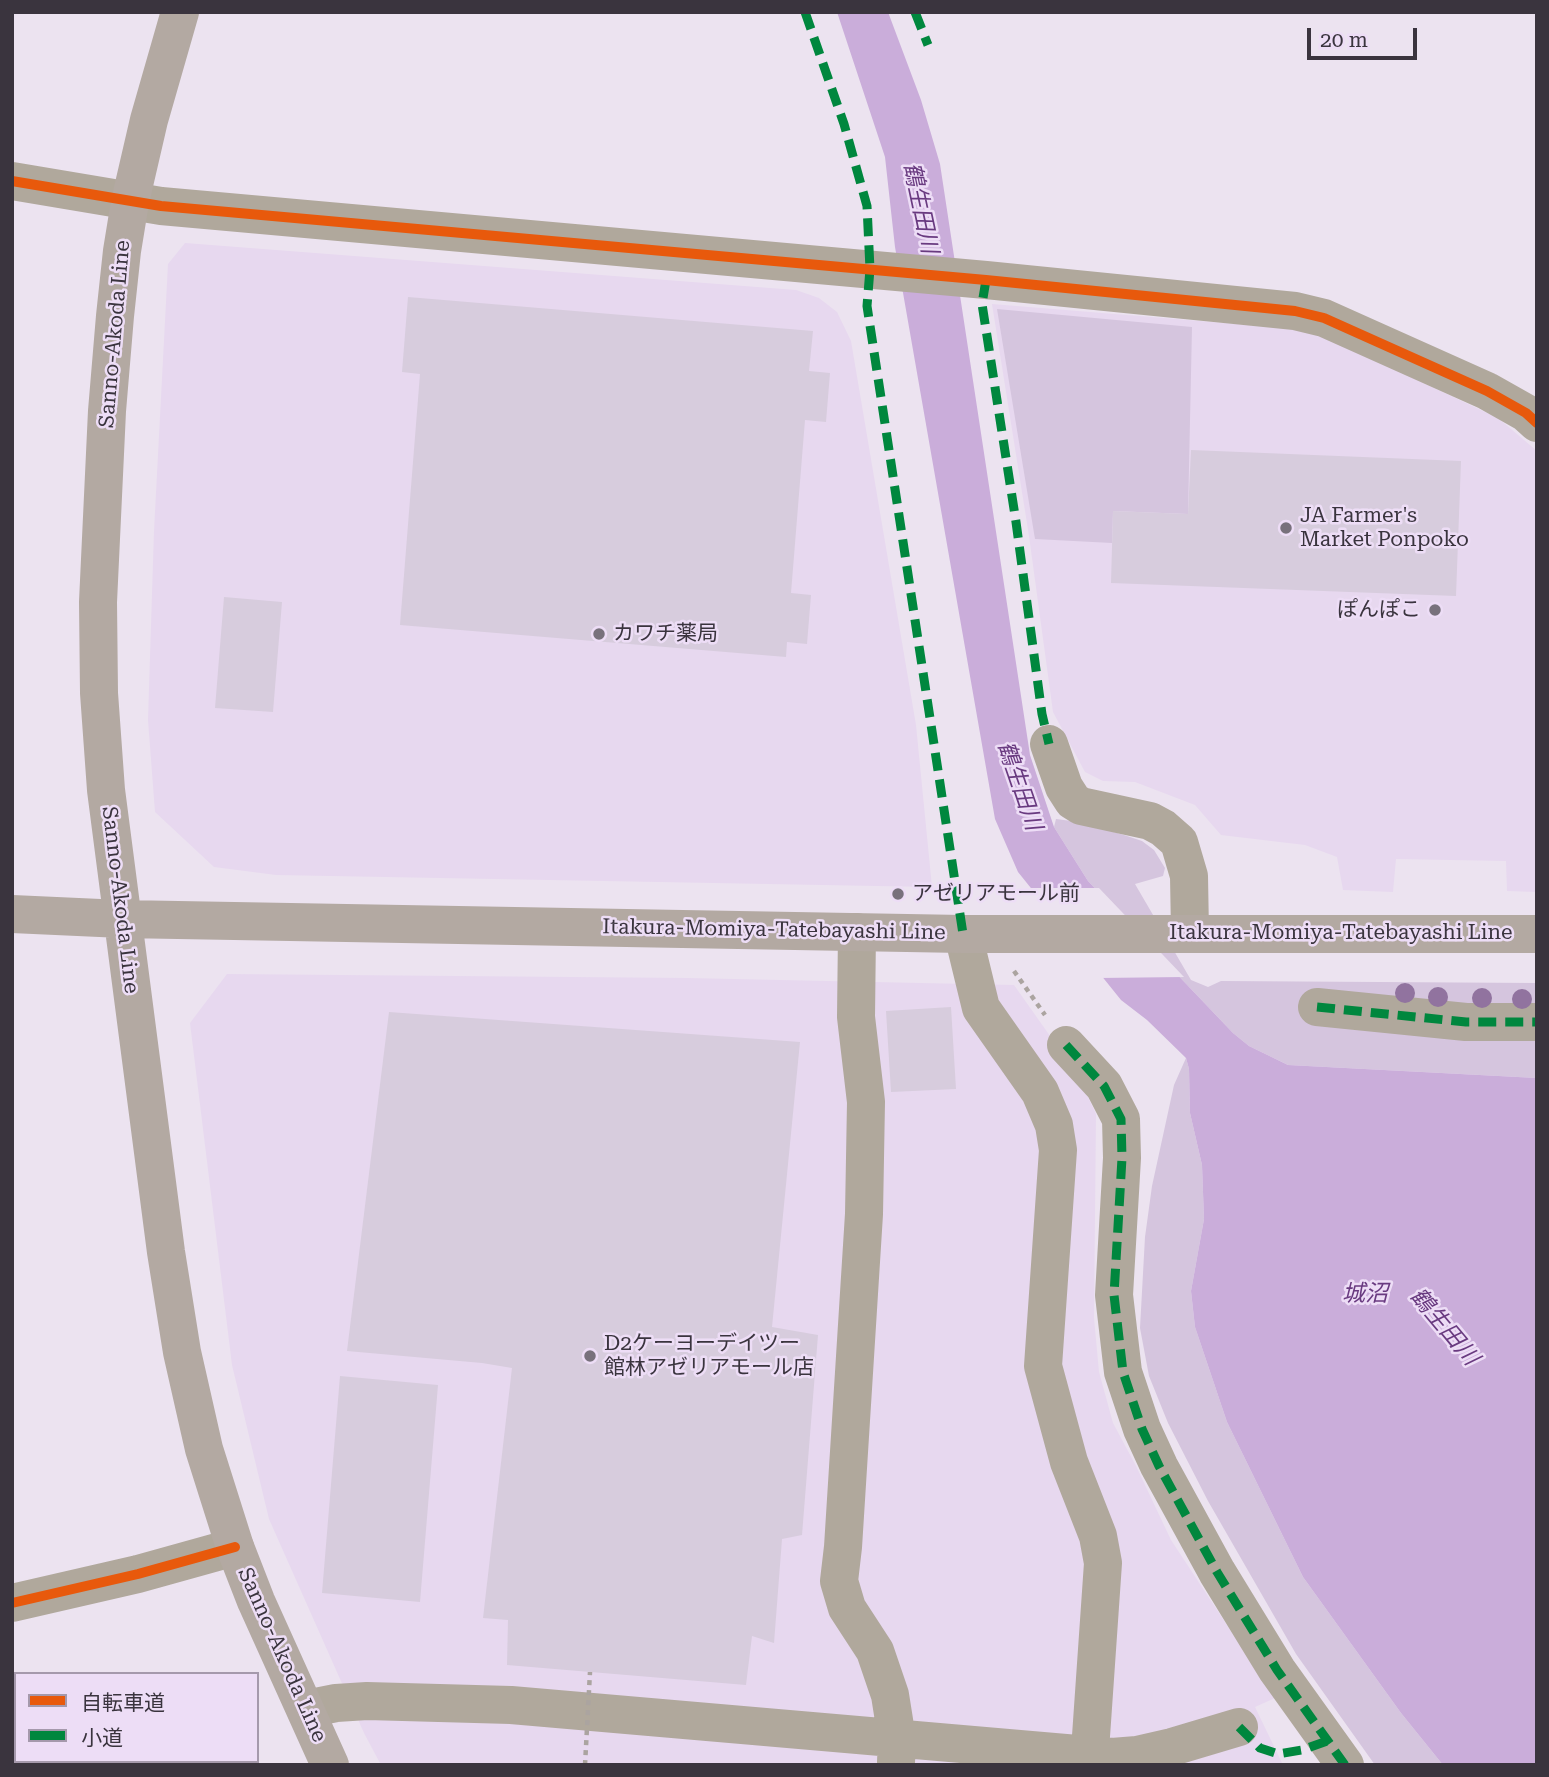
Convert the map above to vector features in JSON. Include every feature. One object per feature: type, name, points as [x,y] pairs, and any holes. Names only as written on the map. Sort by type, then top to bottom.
[{"type":"main road","name":"Sanno-Akoda Line","points":[[180,12],[149,120],[130,202],[122,251],[108,398],[98,602],[99,693],[106,790],[166,1252],[182,1352],[204,1450],[235,1547],[256,1601],[330,1765]]},
{"type":"main road","name":"Itakura-Momiya-Tatebayashi Line","points":[[12,914],[122,919],[963,934],[1017,951],[1181,932],[1537,934]]},
{"type":"street","points":[[12,181],[130,202],[1295,311],[1324,318],[1533,412]]},
{"type":"street","points":[[1049,744],[1064,787],[1073,801],[1081,806],[1150,821],[1179,842],[1189,876],[1181,932]]},
{"type":"street","points":[[857,932],[856,1017],[866,1102],[864,1214],[839,1581],[847,1608],[875,1651],[890,1695],[897,1752]]},
{"type":"street","points":[[963,934],[981,1008],[1040,1092],[1054,1125],[1058,1150],[1043,1366],[1069,1462],[1098,1536],[1103,1563],[1089,1760]]},
{"type":"street","points":[[1317,1007],[1466,1022],[1537,1022]]},
{"type":"street","points":[[1066,1045],[1104,1086],[1121,1119],[1122,1158],[1114,1296],[1123,1371],[1142,1429],[1217,1573],[1278,1670],[1345,1765]]},
{"type":"street","points":[[12,1603],[138,1574],[235,1547]]},
{"type":"street","points":[[306,1709],[368,1701],[465,1703],[897,1752],[1089,1760],[1137,1755],[1239,1727]]},
{"type":"path","points":[[1017,951],[1066,1045]]},
{"type":"path","points":[[585,1765],[590,1672]]},
{"type":"shaded area","name":"カワチ薬局","points":[[185,243],[796,290],[819,298],[837,312],[851,341],[916,725],[932,887],[276,875],[214,867],[155,812],[148,720],[154,531],[168,264]]},
{"type":"shaded area","points":[[992,304],[1311,330],[1498,418],[1537,451],[1537,892],[1507,891],[1506,861],[1396,859],[1393,892],[1343,890],[1337,857],[1305,845],[1221,835],[1195,805],[1135,782],[1103,781],[1085,772],[1053,712],[1029,536]]},
{"type":"shaded area","points":[[997,309],[1192,327],[1188,514],[1113,511],[1112,543],[1035,539]]},
{"type":"shaded area","points":[[1056,819],[1079,822],[1124,835],[1142,841],[1154,850],[1165,868],[1163,876],[1135,884],[1191,980],[1208,987],[1221,981],[1537,983],[1537,1078],[1288,1065],[1249,1046],[1233,1033],[1088,881],[1054,827]]},
{"type":"shaded area","points":[[227,974],[687,978],[1014,985],[1079,1077],[1096,1114],[1094,1318],[1099,1372],[1113,1423],[1171,1540],[1275,1698],[1255,1707],[1283,1765],[381,1765],[364,1733],[269,1519],[232,1365],[190,1023]]},
{"type":"shaded area","points":[[1186,1058],[1189,1069],[1190,1113],[1202,1165],[1204,1219],[1191,1291],[1195,1327],[1227,1422],[1303,1577],[1401,1713],[1443,1765],[1375,1765],[1296,1654],[1208,1501],[1168,1423],[1149,1376],[1140,1328],[1145,1237],[1152,1186],[1174,1085]]},
{"type":"water","name":"城沼","points":[[837,12],[888,12],[921,100],[940,164],[1030,755],[1054,827],[1088,881],[1233,1033],[1249,1046],[1288,1065],[1537,1078],[1537,1765],[1443,1765],[1401,1713],[1303,1577],[1227,1422],[1195,1327],[1191,1291],[1204,1219],[1202,1165],[1190,1113],[1189,1069],[1186,1058],[1147,1020],[1121,1000],[1018,872],[995,819],[895,247],[885,157]]},
{"type":"pier","points":[[1026,888],[1099,888],[1184,977],[1099,978]]},
{"type":"building","points":[[408,297],[813,331],[809,371],[830,373],[826,422],[805,420],[791,593],[811,595],[807,644],[787,642],[786,657],[400,625],[420,374],[402,372]]},
{"type":"building","name":"JA Farmer's Market Ponpoko","points":[[1191,450],[1461,461],[1456,596],[1111,583],[1113,511],[1188,514]]},
{"type":"building","points":[[224,597],[282,602],[273,712],[215,708]]},
{"type":"building","points":[[951,1007],[956,1089],[891,1092],[886,1011]]},
{"type":"building","points":[[389,1012],[800,1042],[772,1327],[818,1335],[802,1535],[782,1539],[774,1643],[752,1636],[746,1685],[507,1665],[508,1620],[483,1618],[512,1368],[347,1351]]},
{"type":"building","points":[[340,1376],[438,1385],[420,1602],[322,1593]]},
{"type":"marked path","points":[[805,12],[844,124],[867,206],[870,269],[867,306],[963,934]]},
{"type":"marked path","points":[[915,12],[928,45]]},
{"type":"marked path","points":[[986,280],[982,304],[1042,714],[1049,744]]},
{"type":"marked path","points":[[1317,1007],[1466,1022],[1537,1022]]},
{"type":"marked path","points":[[1066,1045],[1104,1086],[1121,1119],[1122,1158],[1114,1295],[1123,1372],[1142,1429],[1159,1466],[1217,1572],[1277,1670],[1345,1765]]},
{"type":"marked path","points":[[1239,1727],[1260,1748],[1278,1754],[1302,1750],[1327,1741]]},
{"type":"cycle path","points":[[12,181],[161,206],[986,280],[1295,311],[1324,318],[1487,391],[1526,413],[1537,423]]},
{"type":"cycle path","points":[[12,1603],[138,1574],[235,1547]]},
{"type":"place","name":"JA Farmer's Market Ponpoko","points":[[1286,528]]},
{"type":"place","name":"ぽんぽこ","points":[[1435,610]]},
{"type":"place","name":"カワチ薬局","points":[[599,634]]},
{"type":"place","name":"アゼリアモール前","points":[[898,894]]},
{"type":"place","name":"D2ケーヨーデイツー 館林アゼリアモール店","points":[[590,1356]]},
{"type":"water label","name":"鶴生田川","points":[[920,208]]},
{"type":"water label","name":"鶴生田川","points":[[1019,786]]},
{"type":"water label","name":"鶴生田川","points":[[1444,1327]]}]
